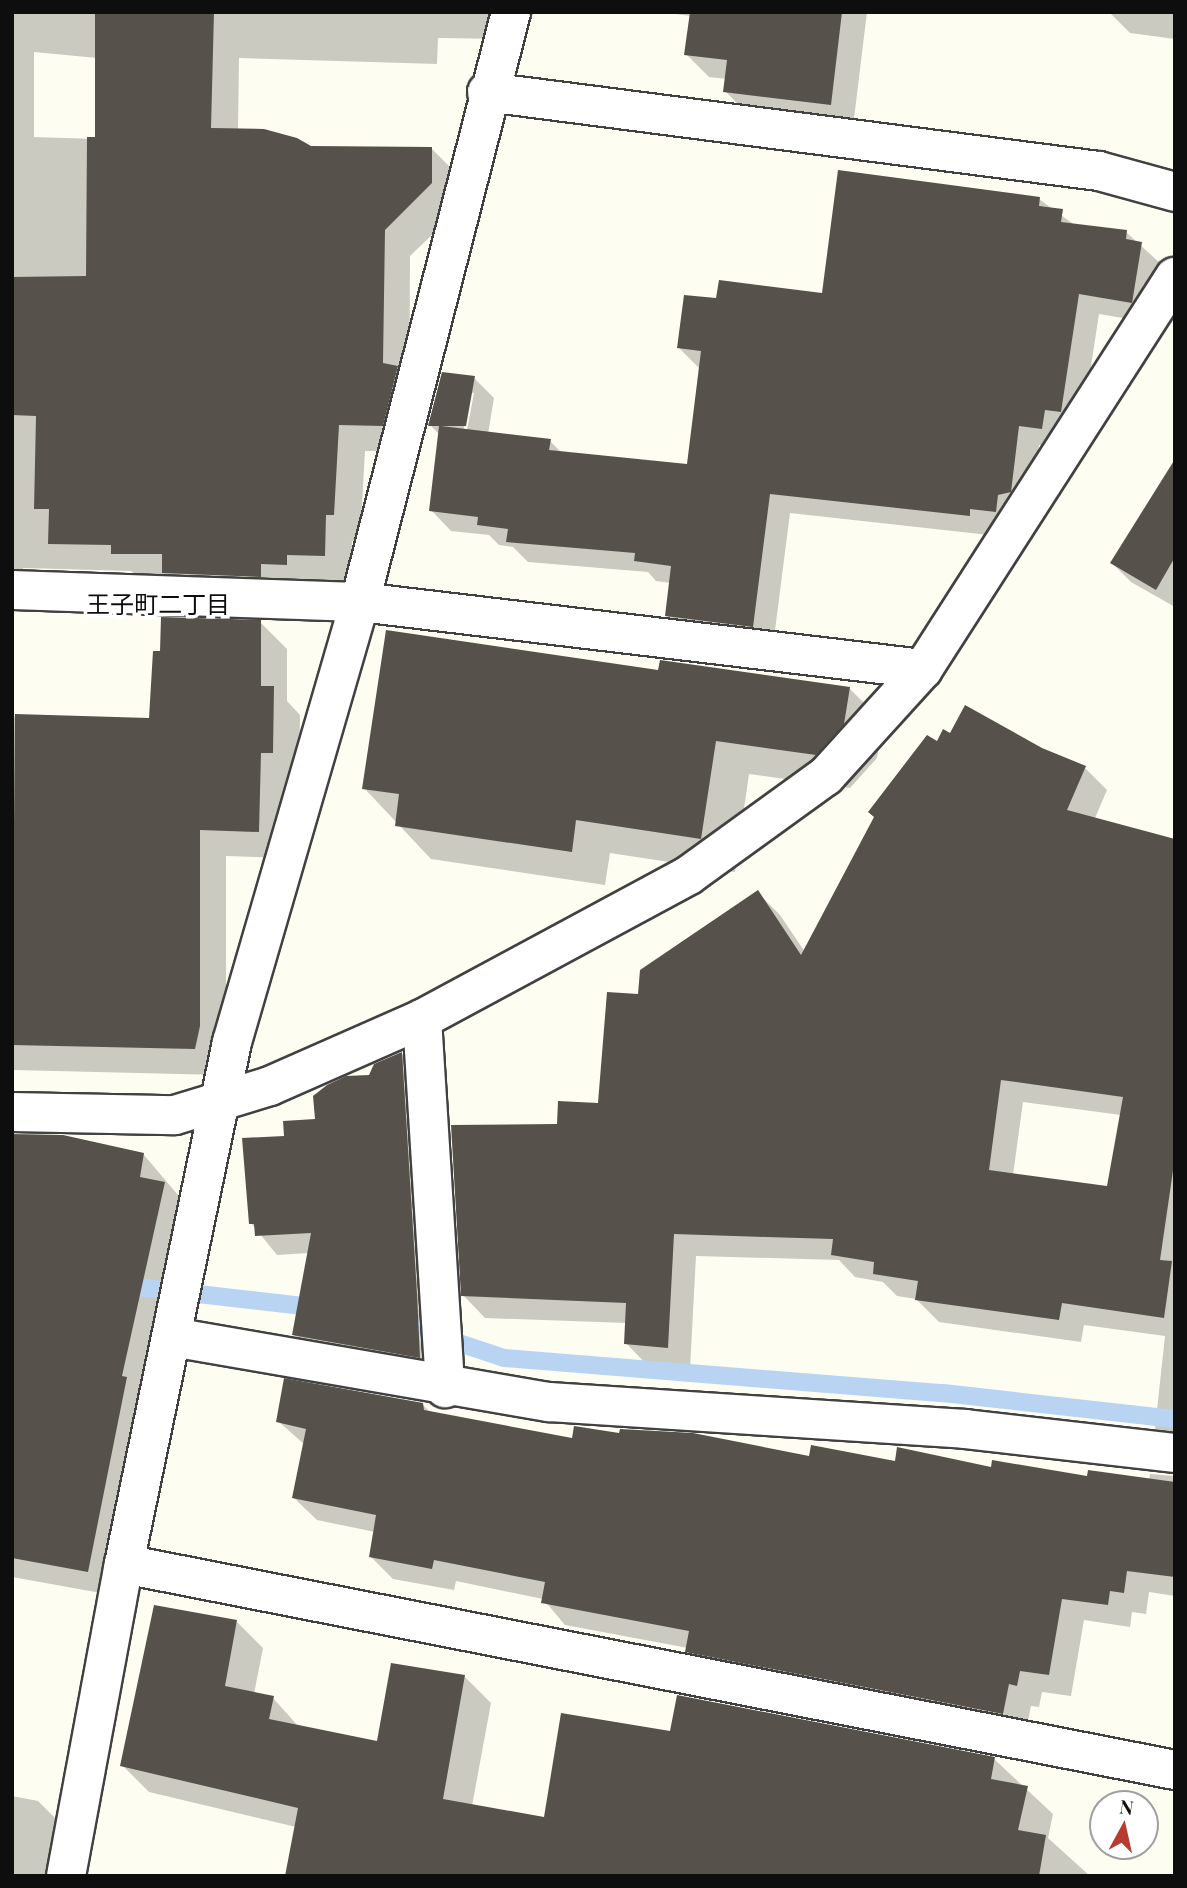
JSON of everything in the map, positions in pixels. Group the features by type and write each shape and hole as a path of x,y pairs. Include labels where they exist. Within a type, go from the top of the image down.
{"street":[{"path":"66,1876 124,1564 232,1042 359,602 488,92 511,12"},
{"path":"488,92 1099,171 1175,192"},
{"path":"12,1112 175,1115 270,1086 422,1019 689,875 826,776 923,669 1175,277"},
{"path":"12,590 359,602 923,669"},
{"path":"422,1019 445,1388"},
{"path":"172,1337 445,1388 549,1402 965,1429 1175,1453"},
{"path":"124,1564 1175,1770"}],"building":[{"path":"95,12 214,12 211,128 264,129 297,138 311,146 432,147 432,183 385,230 383,363 398,366 383,426 339,425 334,515 326,515 325,556 287,555 287,565 261,564 261,577 162,573 162,554 111,554 111,545 48,544 49,509 34,509 36,416 12,415 12,277 86,276 87,137 95,137"},
{"path":"690,12 842,12 831,105 723,92 727,60 684,55"},
{"path":"838,170 1040,197 1039,206 1063,209 1061,222 1127,230 1126,239 1142,242 1132,303 1079,294 1061,412 1045,410 1042,429 1019,426 1011,492 998,495 996,512 970,509 970,516 770,494 753,627 665,616 671,566 634,561 635,553 506,542 508,529 477,525 478,517 429,511 439,426 428,426 442,372 475,376 466,426 441,426 551,439 549,450 687,464 701,351 677,348 684,295 716,298 719,280 822,293"},
{"path":"1175,459 1175,557 1156,590 1110,563"},
{"path":"161,617 261,620 261,686 274,686 273,753 261,753 259,832 200,830 200,1026 195,1049 12,1045 15,714 149,718 153,651 160,651"},
{"path":"386,630 658,670 660,660 850,687 844,724 816,755 716,741 701,839 576,820 572,852 395,826 399,794 362,789"},
{"path":"965,705 1042,748 1086,766 1067,810 1175,839 1175,1157 1160,1260 1172,1261 1164,1318 1062,1303 1059,1320 915,1300 918,1281 873,1274 874,1262 831,1255 833,1239 674,1234 668,1348 624,1344 626,1303 461,1296 451,1125 557,1124 558,1101 598,1103 607,992 638,994 640,970 758,890 801,955 874,817 868,812 927,735 937,741 943,729 950,733","holes":["1001,1080 1123,1097 1107,1186 989,1170"]},
{"path":"402,1052 420,1358 292,1335 311,1233 255,1236 254,1224 249,1224 242,1138 284,1136 283,1121 315,1119 313,1096 327,1085 346,1076 369,1075 374,1064"},
{"path":"12,1134 63,1135 144,1153 140,1177 165,1182 122,1376 127,1377 88,1572 12,1558"},
{"path":"284,1378 423,1403 424,1410 572,1438 574,1426 619,1433 620,1429 693,1433 809,1456 811,1445 895,1461 897,1447 991,1467 992,1460 1087,1476 1088,1470 1175,1482 1175,1577 1127,1571 1124,1593 1110,1591 1108,1605 1062,1599 1049,1675 1020,1671 1017,1686 1009,1684 1003,1714 685,1652 689,1631 541,1603 545,1582 434,1560 432,1569 369,1557 376,1515 292,1498 306,1429 276,1422"},
{"path":"154,1605 237,1620 225,1686 274,1696 269,1719 377,1741 391,1663 465,1675 443,1799 544,1817 561,1713 670,1731 677,1695 995,1757 991,1779 1028,1786 1018,1830 1046,1835 1039,1876 285,1876 298,1808 120,1766"}],"waterway":[{"path":"119,1285 321,1308"},
{"path":"396,1322 504,1358 943,1393 1175,1419"}],"district":[{"name":"王子町二丁目","path":"158,604"}]}
